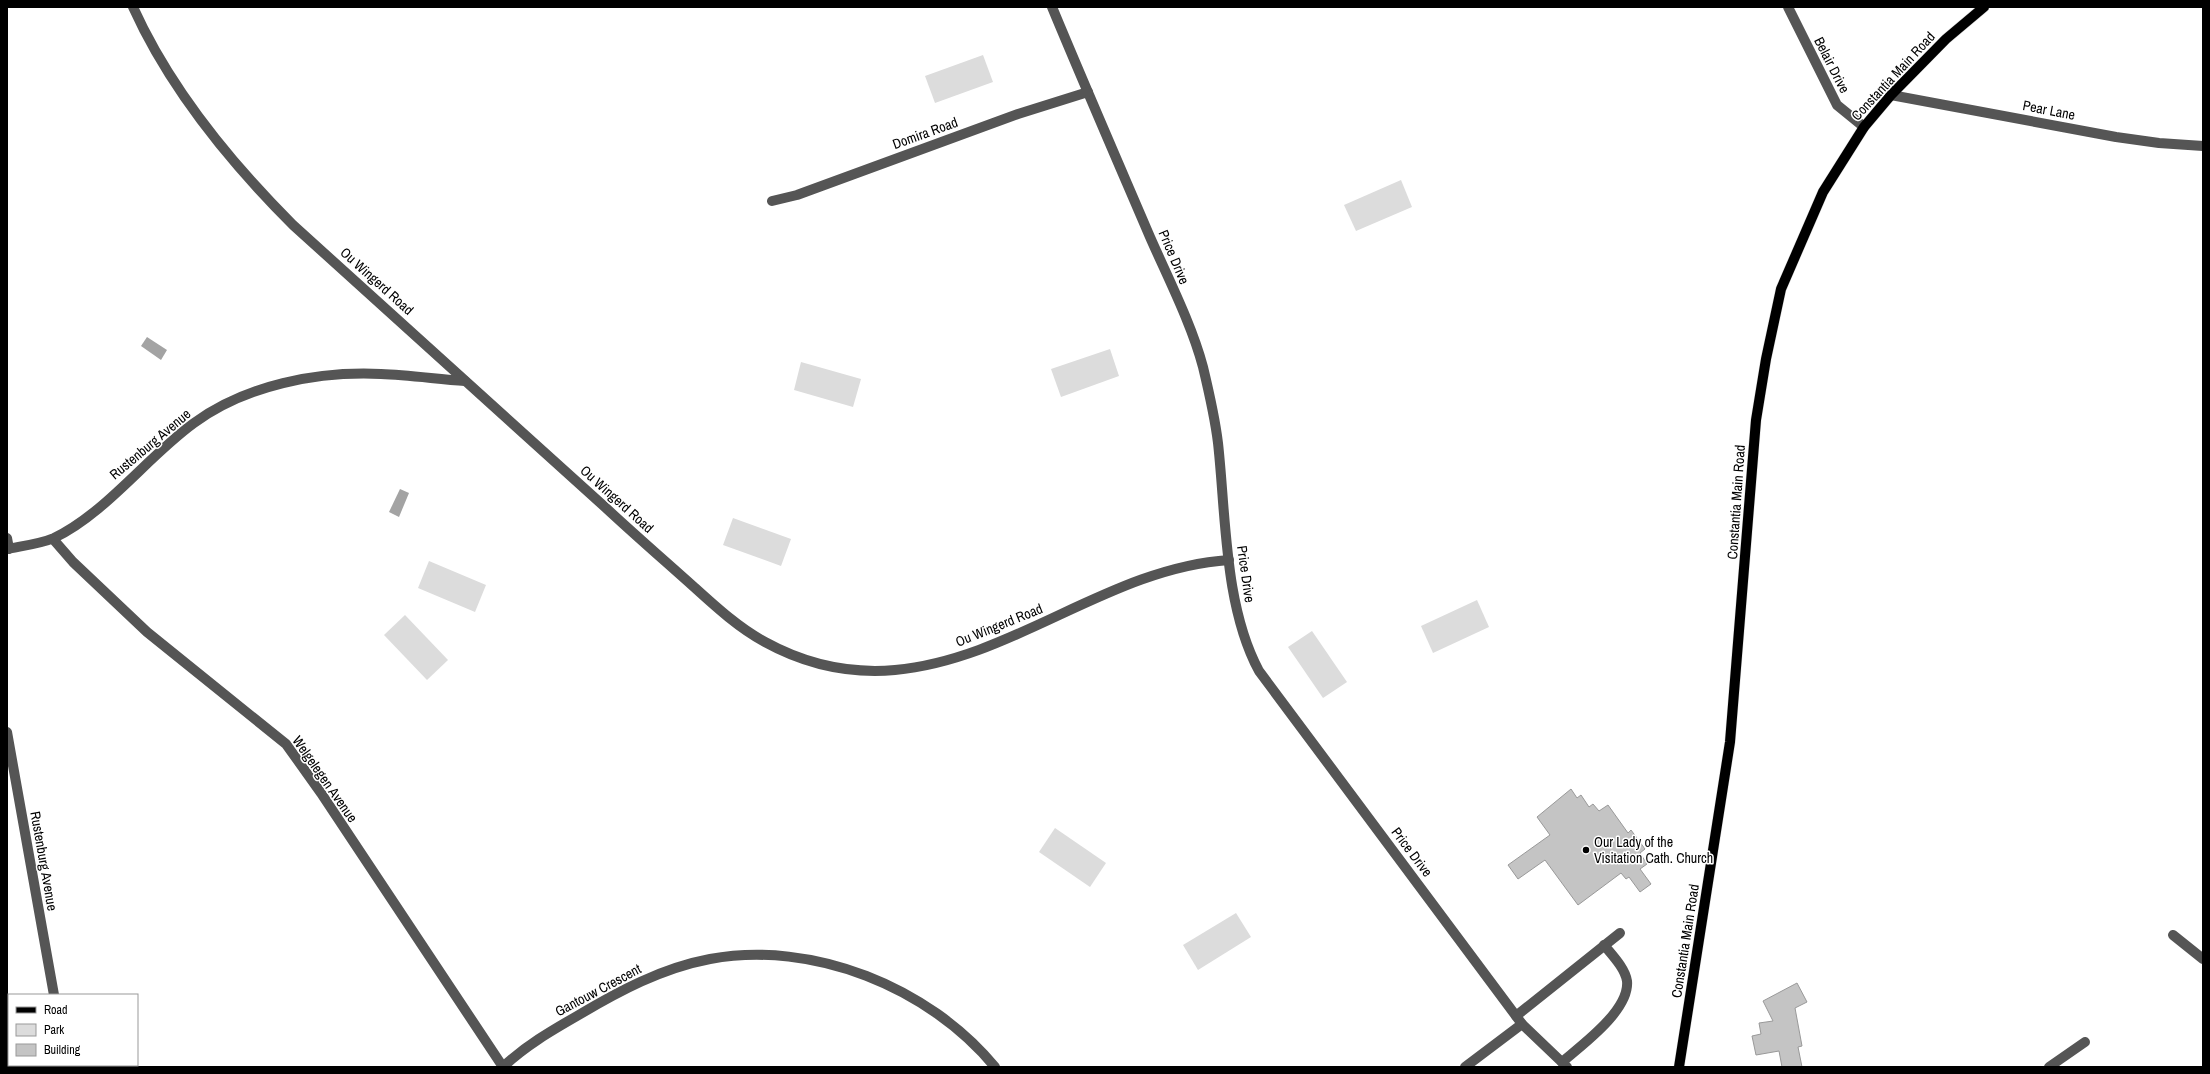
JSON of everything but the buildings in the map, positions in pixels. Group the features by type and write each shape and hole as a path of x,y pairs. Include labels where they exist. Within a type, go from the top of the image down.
{"main road":[{"name":"Constantia Main Road","path":"1679,1067 1730,742 1756,420 1780,289 1823,192 1864,127 1891,95 1946,39 1984,7"}],"street":[{"name":"Ou Wingerd Road","path":"133,7 155,51 203,122 267,199 465,381 719,609 765,642 822,665 866,672 896,670 941,663 992,646 1118,588 1185,566 1229,560"},
{"name":"Price Drive","path":"1052,7 1166,273 1202,365 1218,441 1229,560 1245,642 1259,670 1519,1020 1564,1065"},
{"name":"Belair Drive","path":"1788,7 1837,105 1864,127"},
{"name":"Domira Road","path":"772,201 797,195 1018,114 1088,92"},
{"name":"Pear Lane","path":"1891,95 2116,137 2159,143 2203,146"},
{"name":"Rustenburg Avenue","path":"8,549 52,539 87,517 194,423 232,401 261,389 308,379 357,374 381,374 465,381"},
{"path":"7,538 8,549"},
{"name":"Welgelegen Avenue","path":"52,539 73,562 147,632 286,744 503,1067"},
{"name":"Rustenburg Avenue","path":"7,732 54,994"},
{"path":"1466,1067 1604,945 1620,933"},
{"path":"2174,935 2203,959"},
{"path":"1564,1065 1622,1004 1627,993 1627,980 1620,966 1604,945"},
{"name":"Gantouw Crescent","path":"503,1067 518,1053 537,1040 621,990 651,976 680,966 711,959 740,956 793,958 824,963 884,984 939,1015 960,1031 995,1067"},
{"path":"2049,1067 2085,1042"}],"green space":[{"path":"983,55 993,82 935,103 925,76"},
{"path":"1401,180 1412,207 1356,231 1344,205"},
{"path":"1110,349 1119,376 1061,397 1051,369"},
{"path":"801,362 861,379 853,407 794,390"},
{"path":"733,518 791,539 781,566 723,545"},
{"path":"429,561 486,585 475,612 418,588"},
{"path":"1477,600 1489,627 1433,653 1421,626"},
{"path":"405,615 448,660 427,680 384,635"},
{"path":"1312,631 1347,682 1323,698 1288,647"},
{"path":"1055,828 1106,863 1090,887 1039,852"},
{"path":"1236,913 1251,937 1198,970 1183,945"}],"shaded area":[{"path":"147,337 167,350 161,360 141,346"},
{"path":"400,489 409,493 399,517 389,512"}],"place":[{"name":"Our Lady of the Visitation Cath. Church","path":"1586,850"}]}
